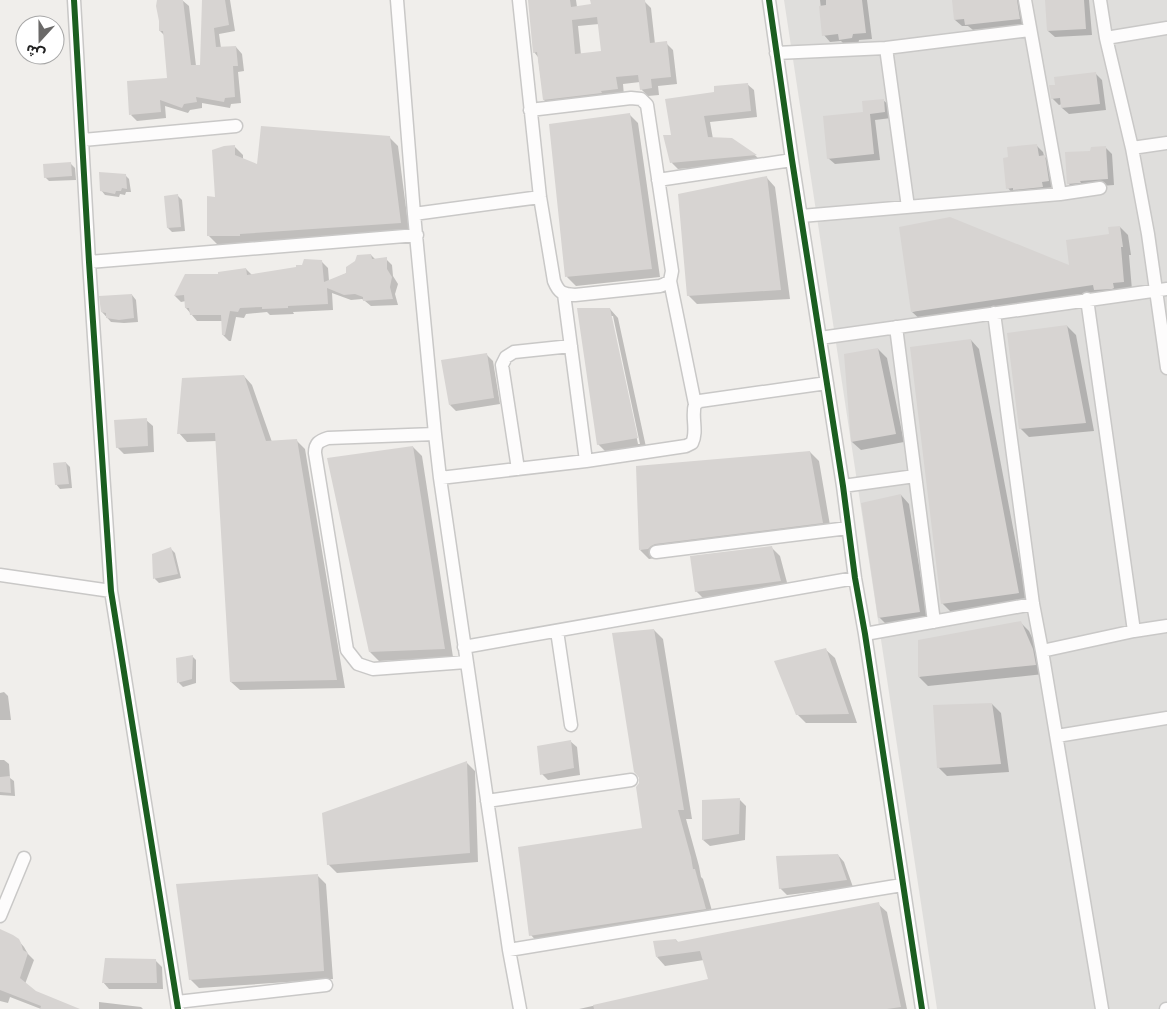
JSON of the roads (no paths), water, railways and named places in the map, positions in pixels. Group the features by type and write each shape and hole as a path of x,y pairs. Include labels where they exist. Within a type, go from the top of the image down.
{"street":[{"path":"74,0 110,592 178,1006 326,985"},
{"path":"397,0 434,434 509,950 520,1009"},
{"path":"520,0 540,197 557,289 564,294 575,295 660,286 670,281"},
{"path":"768,0 922,1009"},
{"path":"1025,0 1060,194"},
{"path":"1100,0 1106,38 1132,148 1148,234 1162,289 1167,368"},
{"path":"1106,38 1167,28"},
{"path":"776,53 886,48 1030,30"},
{"path":"886,48 908,207"},
{"path":"440,478 586,461 686,446 692,444 695,437 693,410 695,404 670,281 672,271 647,105 641,98 631,98 530,110"},
{"path":"83,140 236,126"},
{"path":"1132,148 1167,143"},
{"path":"658,180 792,160"},
{"path":"801,216 1060,194 1100,188"},
{"path":"414,214 540,197"},
{"path":"89,262 417,235"},
{"path":"820,338 1162,289"},
{"path":"564,294 586,461"},
{"path":"1087,299 1134,631"},
{"path":"994,313 1034,604 1102,1009"},
{"path":"896,327 934,622"},
{"path":"518,469 502,365 506,357 514,352 570,346"},
{"path":"695,404 700,400 827,383"},
{"path":"434,434 328,438 320,441 315,446 315,453 347,650 358,664 373,669 466,662"},
{"path":"843,486 915,476"},
{"path":"656,552 848,528"},
{"path":"0,575 110,592"},
{"path":"464,647 855,578"},
{"path":"865,634 1034,604"},
{"path":"1042,651 1134,631 1167,626"},
{"path":"557,631 571,725"},
{"path":"1056,736 1167,718"},
{"path":"488,802 631,780"},
{"path":"0,916 24,858"},
{"path":"509,950 902,885"}]}
